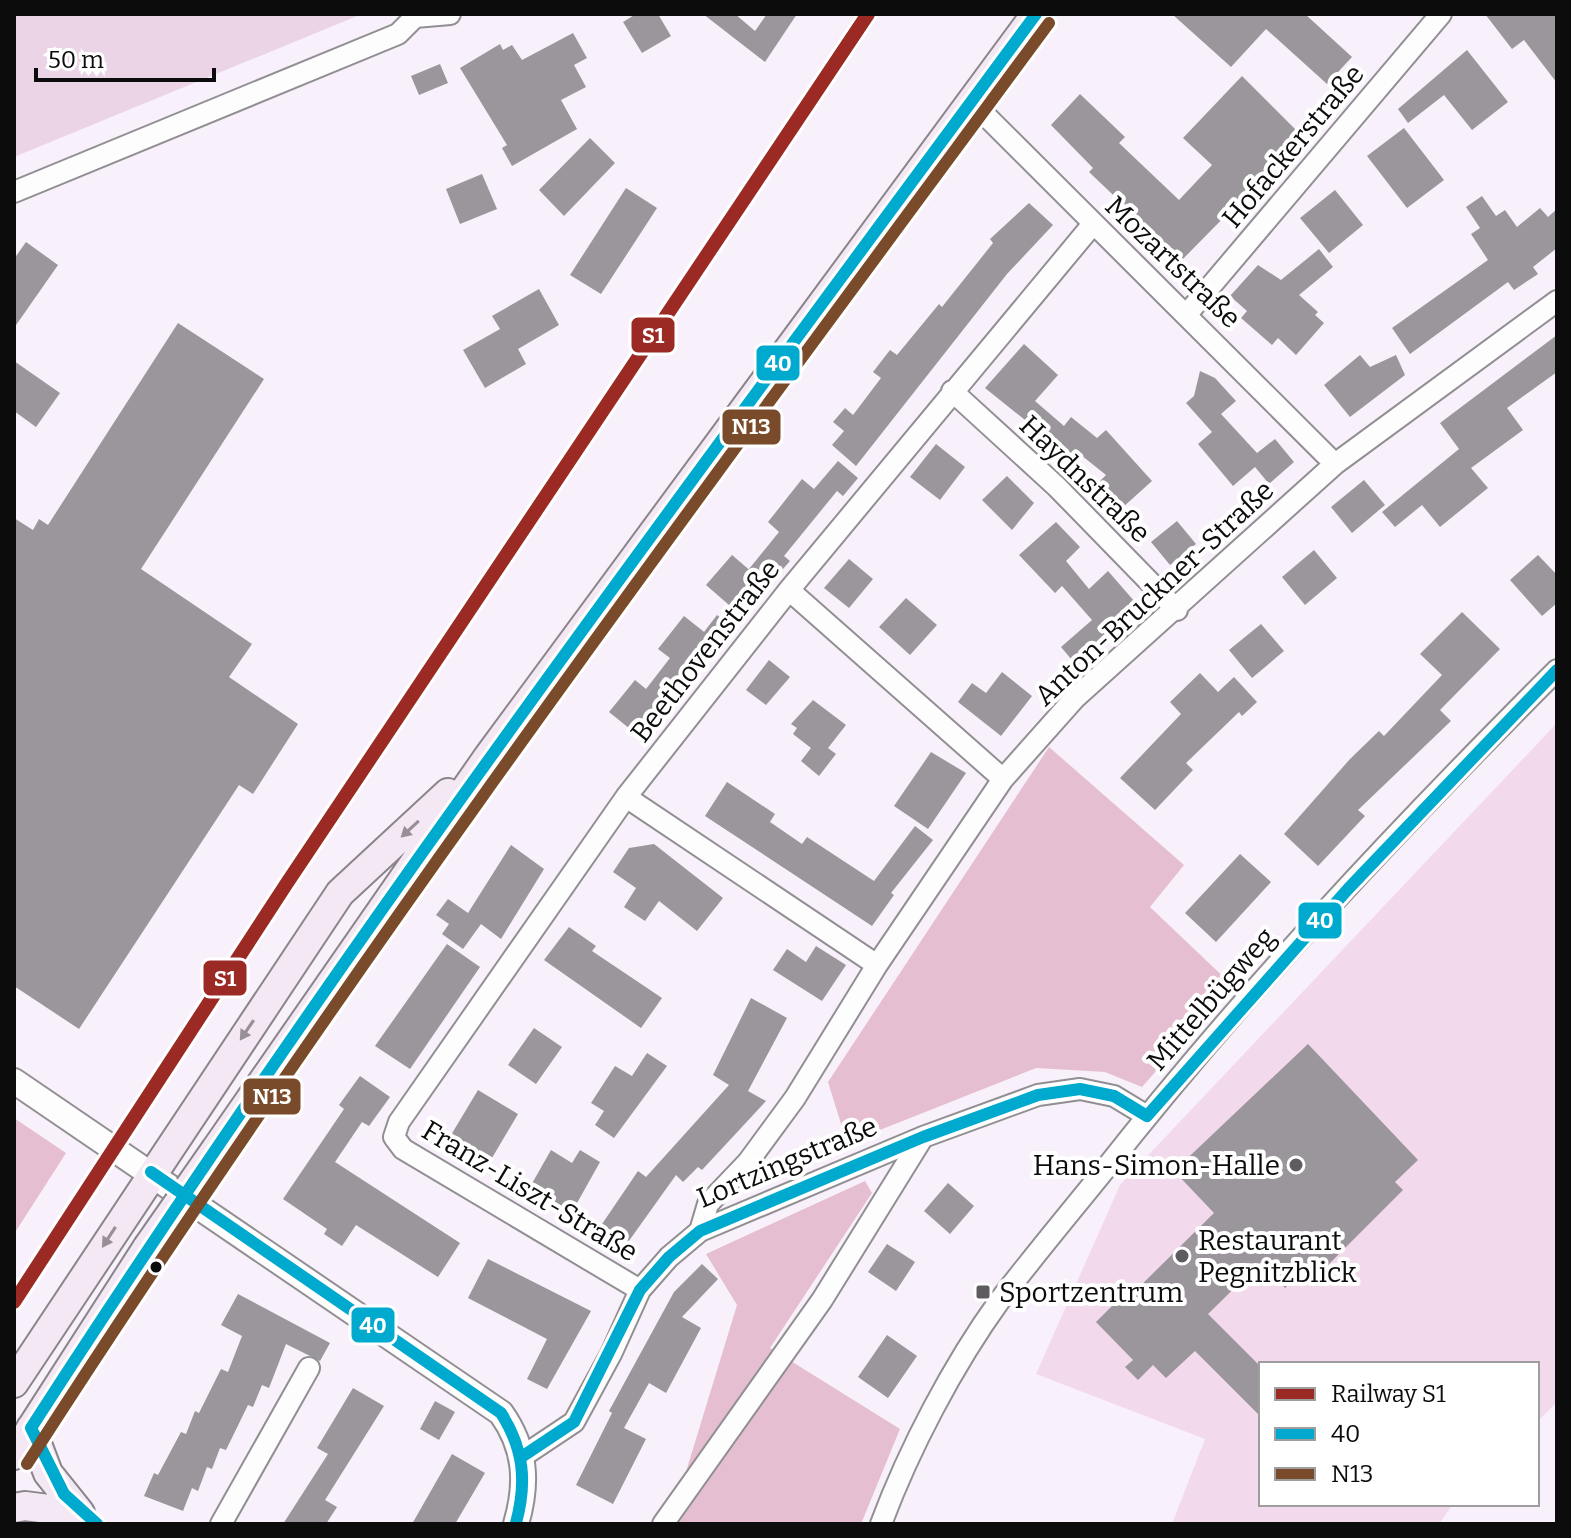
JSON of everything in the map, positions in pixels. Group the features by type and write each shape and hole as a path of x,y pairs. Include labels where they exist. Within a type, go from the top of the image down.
{"main road":[{"path":"14,1455 147,1248 488,757 1036,14"},
{"path":"14,1383 151,1172 340,893 488,757"},
{"path":"31,1428 48,1473 88,1519"},
{"path":"14,1508 25,1506 88,1519"}],"street":[{"path":"14,192 398,34 415,16 450,14"},
{"name":"Hofackerstraße","path":"1187,314 1441,14"},
{"name":"Mozartstraße","path":"971,101 1335,464"},
{"name":"Beethovenstraße","path":"394,1137 399,1122 626,797 789,590 1093,224"},
{"name":"Anton-Bruckner-Straße","path":"700,1231 708,1204 748,1162 795,1098 877,965 1003,779 1075,698 1177,610 1335,464 1557,301"},
{"name":"Haydnstraße","path":"952,391 1057,487 1177,610"},
{"path":"789,590 1003,779"},
{"name":"Mittelbügweg","path":"881,1524 899,1477 999,1302 1147,1116 1297,942 1420,809 1557,670"},
{"path":"626,797 877,965"},
{"path":"14,1081 501,1413 515,1434 523,1456 523,1493 516,1524"},
{"name":"Lortzingstraße","path":"523,1456 574,1422 611,1354 640,1290 669,1257 700,1231 923,1137 1038,1095 1080,1089 1114,1096 1147,1116"},
{"name":"Franz-Liszt-Straße","path":"394,1137 407,1152 640,1290"},
{"path":"663,1524 822,1300 923,1137"},
{"path":"221,1524 309,1368"}],"shaded area":[{"path":"14,14 362,14 14,157"},
{"path":"1557,723 1557,1402 1539,1420 1539,1362 1259,1362 1259,1506 1452,1506 1439,1524 1172,1524 1205,1439 1036,1374 1120,1185"},
{"path":"1049,747 1184,865 1150,907 1232,985 1142,1087 1105,1072 1036,1068 847,1143 828,1082"},
{"path":"14,1118 66,1153 14,1234"},
{"path":"865,1181 872,1193 770,1348 900,1429 861,1524 670,1524 737,1305 706,1254"}],"building":[{"path":"636,14 658,14 671,36 642,53 623,22"},
{"path":"703,14 735,14 755,31 767,14 797,14 765,62"},
{"path":"1172,14 1305,14 1352,57 1327,84 1266,29 1231,67"},
{"path":"1485,14 1557,14 1557,83 1524,40 1512,49"},
{"path":"573,33 587,58 574,65 586,87 561,100 577,129 512,166 502,148 507,145 460,68 500,44 503,50 512,45 522,60"},
{"path":"1467,50 1508,102 1472,130 1444,95 1408,123 1398,109"},
{"path":"440,64 448,83 419,95 411,76"},
{"path":"1242,76 1303,137 1178,264 1155,243 1158,240 1151,231 1089,172 1093,168 1051,125 1080,94 1125,137 1119,143 1179,200 1212,165 1183,138"},
{"path":"1404,128 1444,180 1407,208 1367,156"},
{"path":"590,138 615,163 564,216 539,190"},
{"path":"482,174 497,209 460,224 446,189"},
{"path":"626,188 657,208 601,294 570,275"},
{"path":"1335,190 1363,225 1329,253 1300,218"},
{"path":"1482,196 1496,216 1505,210 1517,227 1540,208 1548,217 1557,209 1557,248 1533,267 1538,274 1514,290 1508,282 1410,354 1392,328 1488,260 1471,234 1480,228 1466,207"},
{"path":"1029,203 1053,225 1007,274 856,466 832,445 844,431 833,422 845,408 853,415 881,378 873,372 890,350 897,355 939,304 942,307 993,243 990,239"},
{"path":"26,242 58,265 14,328 14,259"},
{"path":"1319,249 1333,267 1299,295 1318,312 1315,315 1324,323 1296,355 1278,338 1272,345 1241,318 1247,311 1230,296 1258,265 1281,280"},
{"path":"539,289 559,325 518,349 526,364 485,388 463,350 500,329 492,316"},
{"path":"178,323 264,379 141,569 252,644 229,677 298,724 253,794 239,785 79,1029 14,986 14,518 33,530 39,519 48,525"},
{"path":"1557,335 1557,372 1507,408 1523,430 1471,468 1488,488 1440,527 1422,505 1395,527 1382,512 1459,449 1440,423"},
{"path":"1024,344 1058,375 1035,401 1064,426 1071,417 1097,438 1106,430 1152,481 1122,508 1099,482 1106,475 1076,451 1071,457 985,388"},
{"path":"1360,355 1370,367 1396,355 1405,375 1350,417 1324,385"},
{"path":"14,361 60,393 36,427 14,411"},
{"path":"1200,371 1215,378 1236,401 1221,414 1257,453 1275,439 1294,462 1269,484 1255,467 1233,486 1198,444 1212,432 1186,403 1194,396"},
{"path":"936,444 965,467 940,500 910,477"},
{"path":"838,461 858,478 843,496 837,491 784,556 790,561 768,586 762,580 736,611 706,585 732,555 753,573 749,569 779,532 768,522 802,479 814,489"},
{"path":"1007,476 1034,503 1012,530 982,500"},
{"path":"1364,480 1385,505 1352,533 1331,507"},
{"path":"1177,521 1196,544 1170,565 1151,542"},
{"path":"1056,522 1080,547 1066,561 1089,589 1108,571 1135,602 1102,631 1108,638 1077,666 1061,647 1092,620 1062,586 1055,593 1019,555"},
{"path":"1314,550 1337,578 1305,605 1282,577"},
{"path":"1538,555 1557,575 1557,603 1542,616 1510,580"},
{"path":"849,559 873,579 849,608 824,588"},
{"path":"906,598 937,625 910,655 879,627"},
{"path":"1462,612 1500,649 1440,710 1451,721 1358,810 1365,816 1318,866 1284,834 1350,759 1379,731 1384,736 1442,675 1420,654"},
{"path":"717,615 735,629 722,646 704,632"},
{"path":"684,616 713,639 676,687 685,693 672,709 666,704 640,737 609,712 635,680 646,689 670,658 658,649"},
{"path":"1261,624 1284,651 1252,678 1229,650"},
{"path":"769,660 790,677 766,705 746,690"},
{"path":"1002,672 1032,696 1001,736 958,702 972,683 986,693"},
{"path":"1200,673 1218,692 1234,677 1257,702 1242,716 1239,712 1186,763 1193,770 1155,810 1120,778 1181,714 1170,702"},
{"path":"813,700 846,725 828,748 836,754 819,776 801,761 811,748 793,734 797,728 791,724"},
{"path":"931,752 966,773 928,829 894,806"},
{"path":"727,782 775,814 770,822 802,844 807,837 874,881 915,826 933,840 891,893 894,895 872,926 705,816"},
{"path":"654,844 723,898 697,931 659,901 645,921 624,907 636,888 613,872 629,848"},
{"path":"511,845 544,869 501,939 481,924 463,949 442,934 449,924 436,915 448,899 468,913"},
{"path":"1240,854 1271,882 1216,942 1185,913"},
{"path":"569,927 596,946 592,951 662,998 641,1028 544,960"},
{"path":"447,944 480,967 410,1069 375,1046"},
{"path":"816,946 846,965 822,1001 773,970 787,949 806,962"},
{"path":"751,998 787,1018 748,1091 766,1101 702,1170 698,1167 683,1182 676,1175 626,1245 600,1227 638,1171 646,1177 729,1085 713,1075"},
{"path":"534,1028 562,1047 536,1084 508,1065"},
{"name":"Hans-Simon-Halle","path":"1308,1044 1418,1160 1395,1182 1403,1190 1308,1285 1298,1275 1285,1288 1261,1262 1208,1314 1259,1365 1259,1415 1195,1351 1166,1378 1153,1365 1138,1380 1125,1367 1133,1360 1096,1322 1117,1301 1121,1305 1214,1213 1174,1171"},
{"path":"647,1053 667,1066 614,1138 595,1125 604,1111 591,1103 615,1066 632,1076"},
{"path":"360,1076 390,1097 369,1126 362,1122 335,1162 460,1243 438,1277 356,1225 342,1246 324,1234 327,1229 283,1199 344,1109 339,1105"},
{"path":"478,1090 518,1114 489,1163 448,1140"},
{"path":"551,1150 572,1163 580,1150 600,1162 572,1212 530,1187"},
{"path":"948,1183 974,1206 950,1234 924,1211"},
{"path":"887,1244 915,1262 896,1291 868,1272"},
{"path":"488,1259 591,1311 547,1389 527,1379 547,1339 468,1298"},
{"path":"702,1264 718,1279 682,1317 701,1328 666,1393 649,1383 624,1428 646,1439 613,1504 576,1485 612,1413 609,1411 674,1292"},
{"path":"238,1294 330,1343 320,1361 286,1344 269,1388 262,1385 253,1407 248,1405 226,1450 220,1448 212,1469 207,1467 198,1491 192,1488 183,1511 144,1496 154,1473 158,1475 181,1432 186,1434 195,1411 199,1413 221,1369 228,1372 242,1336 221,1325"},
{"path":"887,1335 917,1356 888,1398 858,1377"},
{"path":"353,1388 384,1406 325,1500 337,1507 326,1524 283,1524 328,1454 317,1448"},
{"path":"435,1401 455,1412 439,1440 420,1429"},
{"path":"452,1454 485,1473 455,1524 412,1524"}],"rail line":[{"name":"S1","path":"14,1302 287,883 868,14"}],"transit line":[{"name":"40","path":"31,1428 272,1067 396,890 522,713 1036,14"},
{"name":"N13","path":"27,1464 148,1279 398,915 656,556 1049,23"},
{"name":"40","path":"523,1456 574,1422 640,1290 669,1257 700,1231 923,1137 1038,1095 1080,1089 1114,1096 1147,1116 1348,889 1557,670"},
{"name":"40","path":"151,1172 501,1413 515,1440 521,1466 522,1494 516,1523"},
{"name":"40","path":"31,1428 64,1494 97,1524"}],"place":[{"name":"Hans-Simon-Halle","path":"1296,1165"},
{"name":"Restaurant Pegnitzblick","path":"1182,1256"},
{"name":"Sportzentrum","path":"983,1292"}]}
